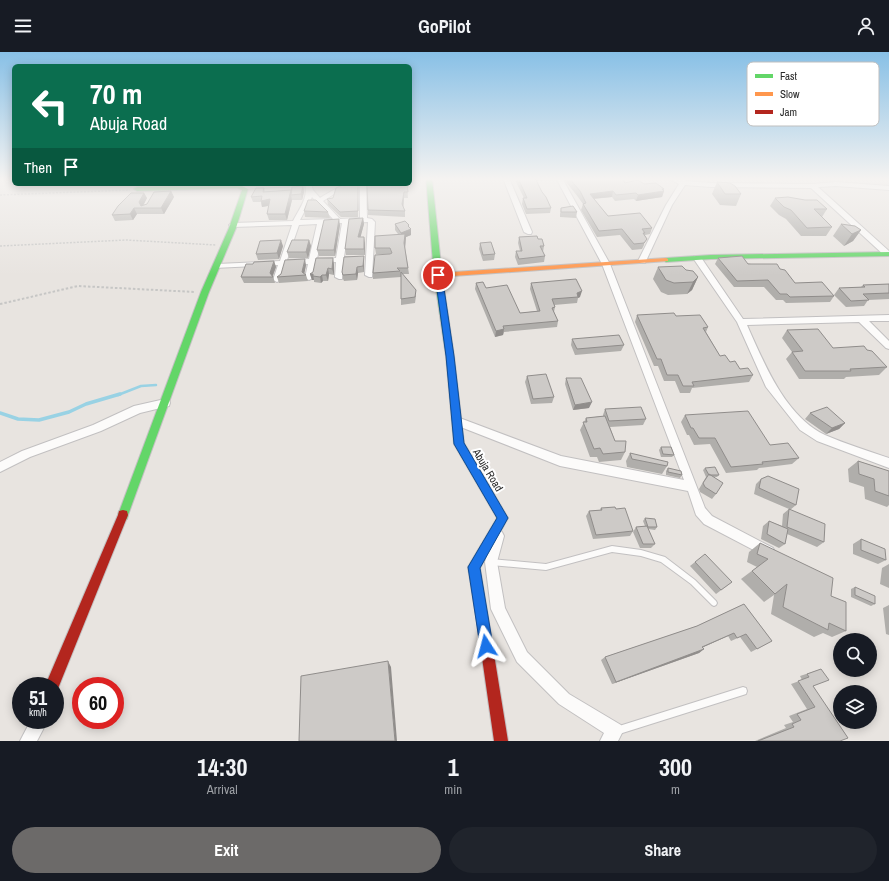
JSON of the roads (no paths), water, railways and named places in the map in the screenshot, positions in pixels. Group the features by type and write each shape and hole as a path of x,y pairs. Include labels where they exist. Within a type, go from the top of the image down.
{"street":[{"path":"55,677 120,524 205,292 217,266 239,210"},
{"path":"277,280 296,222 302,210"},
{"path":"330,210 342,221"},
{"path":"364,210 364,220"},
{"name":"Abuja Road","path":"432,210 438,275 450,356 459,444 503,518"},
{"path":"519,210 528,232"},
{"path":"577,210 606,264 700,511 708,520 776,556"},
{"path":"642,261 667,210"},
{"path":"840,210 888,254"},
{"path":"233,225 364,220 372,222 373,258 369,275"},
{"path":"339,277 342,221"},
{"path":"309,278 321,222"},
{"path":"438,275 697,258 888,254"},
{"path":"217,266 373,258"},
{"path":"697,258 741,322 769,384 804,427 821,438 889,463"},
{"path":"741,322 889,318"},
{"path":"860,319 889,346"},
{"path":"0,467 26,454 96,428 138,409 165,403"},
{"path":"457,421 560,462 692,487"},
{"path":"503,518 491,562 498,609 522,657 564,699 611,736"},
{"path":"501,741 474,567 503,518"},
{"path":"28,741 35,729"}],"lane":[{"path":"491,562 546,567 612,549 641,554 663,559 693,582 714,603"},
{"path":"611,736 743,691"}],"waterway":[{"path":"118,395 141,386 156,385"},
{"path":"0,413 18,419 39,420 69,412 86,404 120,394"}]}
